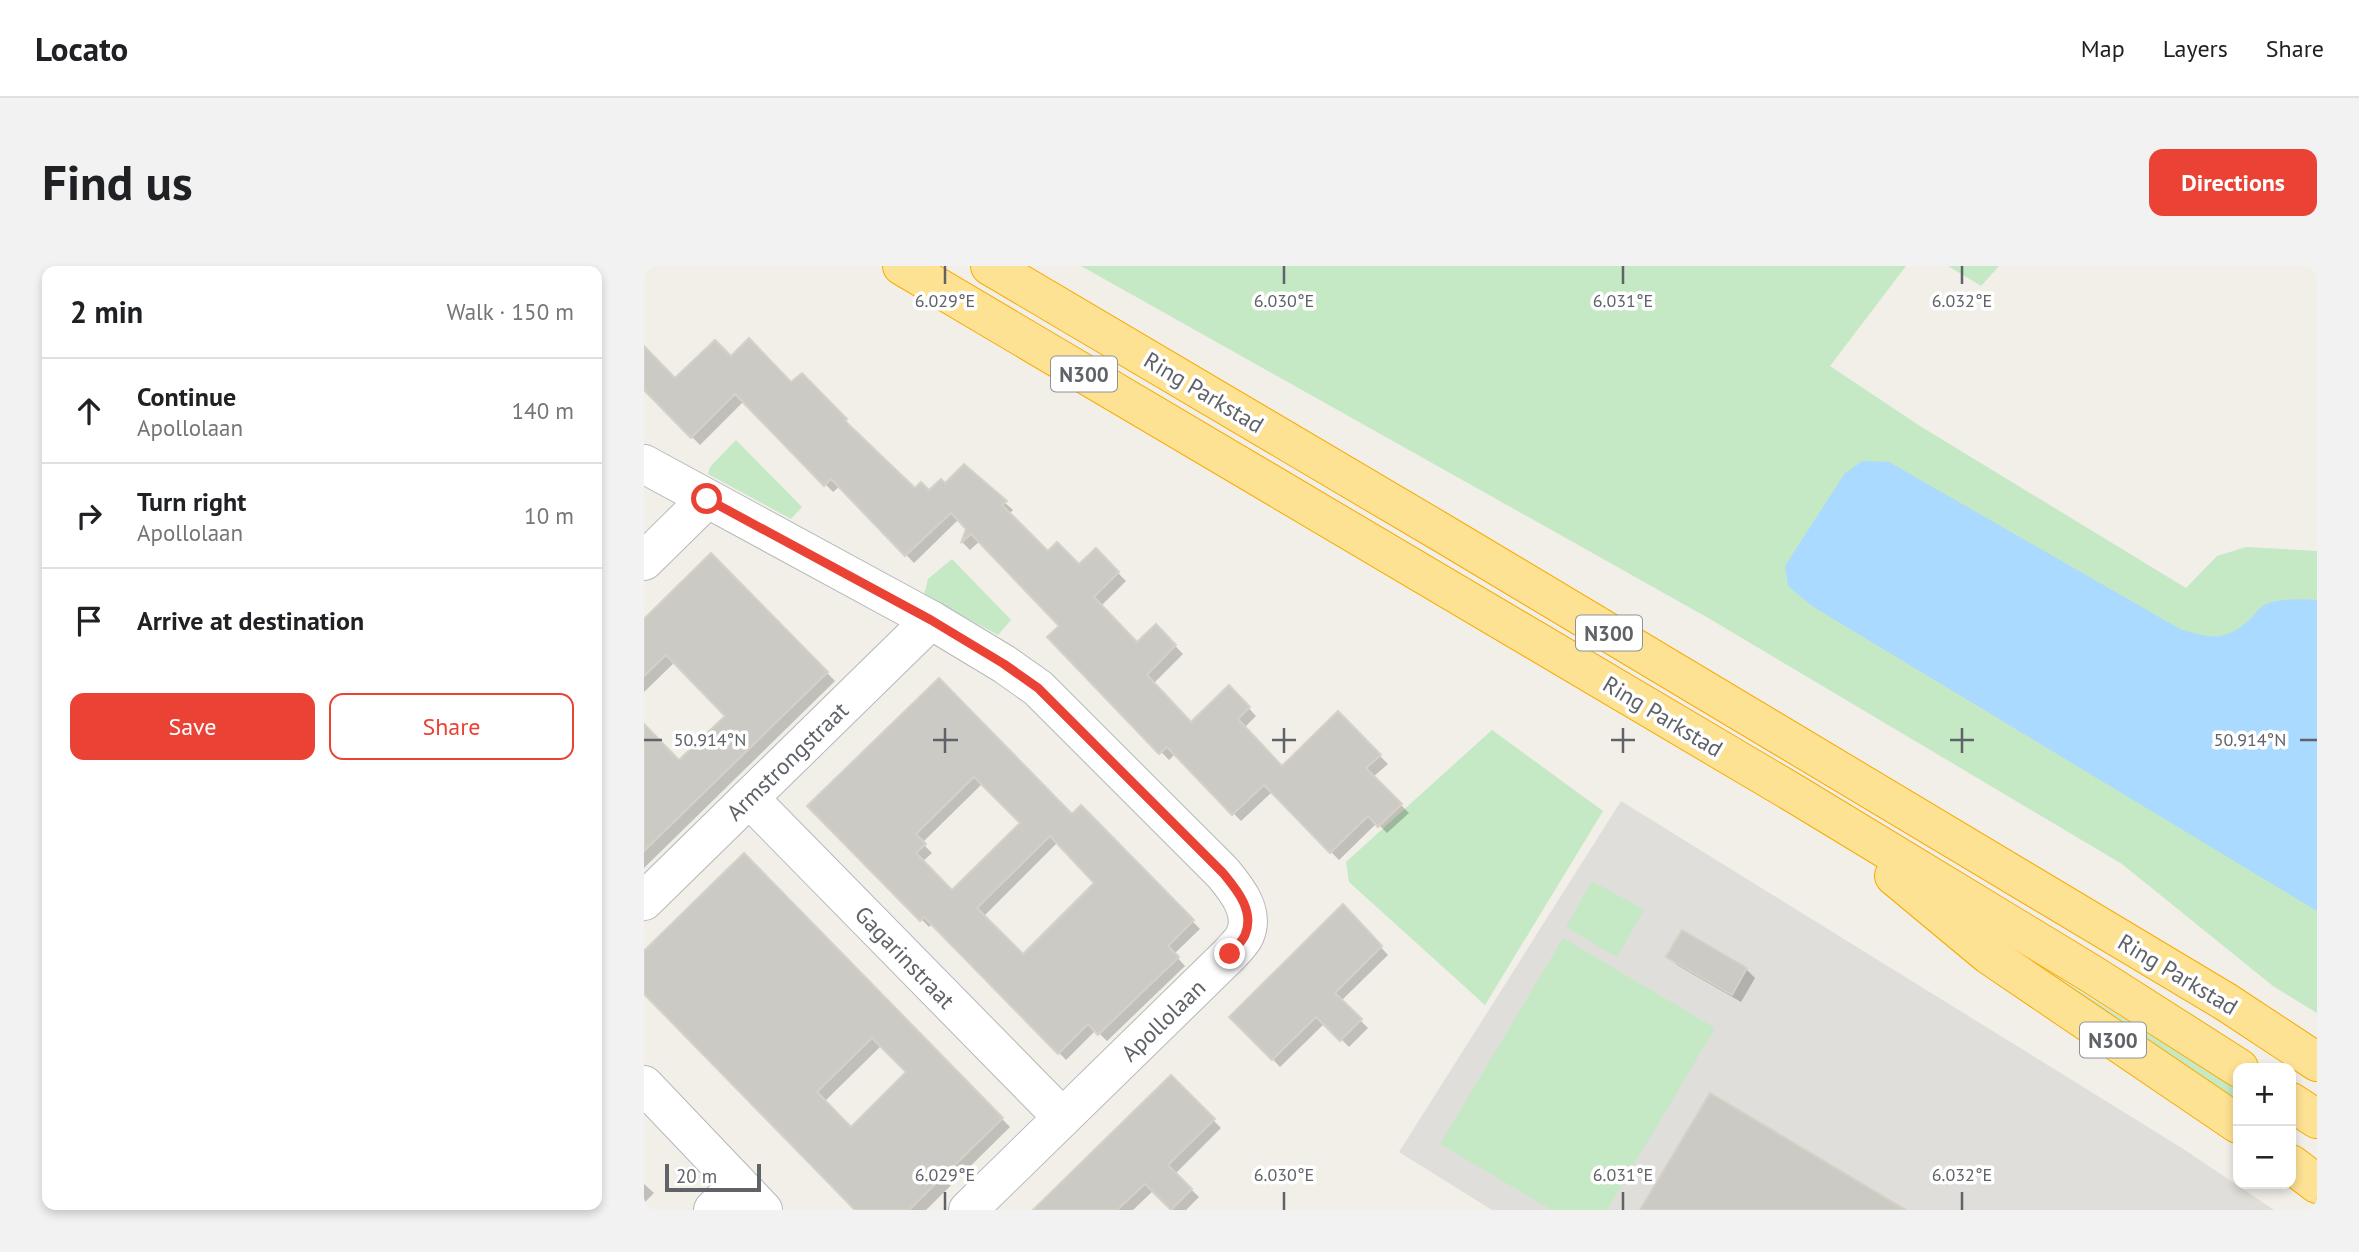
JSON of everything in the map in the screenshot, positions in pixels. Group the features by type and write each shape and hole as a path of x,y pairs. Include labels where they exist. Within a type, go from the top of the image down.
{"highway":[{"name":"Ring Parkstad","path":"902,266 1795,794 2090,973 2233,1064"},
{"name":"Ring Parkstad","path":"990,266 2226,1002 2317,1062"},
{"name":"N300","path":"1795,794 1989,955 2233,1121"},
{"name":"N300","path":"2226,1002 2317,1046"},
{"path":"2296,1105 2317,1119"},
{"path":"2296,1168 2317,1184"}],"street":[{"name":"Apollolaan","path":"644,464 931,620 1038,688 1238,891 1248,915 1245,935 1230,954 968,1210"},
{"path":"644,561 707,499"},
{"name":"Armstrongstraat","path":"644,901 931,620"},
{"name":"Gagarinstraat","path":"749,798 1062,1116"},
{"path":"644,1086 738,1202"}],"shaded area":[{"path":"1621,801 2185,1150 2233,1182 2233,1189 2243,1189 2274,1210 1492,1210 1399,1152"}],"green space":[{"path":"1081,266 1906,266 1830,366 1920,426 2186,588 2217,556 2246,547 2317,551 2317,1013 2273,986 2122,864 1710,619"},
{"path":"1948,266 1999,266 1981,286"},
{"path":"736,440 802,507 791,519 708,474 710,467"},
{"path":"952,559 1011,620 998,635 924,595 928,579"},
{"path":"1492,730 1603,811 1485,1005 1349,882 1346,862"},
{"path":"1592,881 1644,910 1617,957 1566,927"},
{"path":"1563,938 1715,1028 1607,1210 1552,1210 1440,1144"},
{"path":"1999,941 2233,1087 2233,1106"}],"water":[{"path":"1863,461 1889,462 2180,629 2199,635 2230,633 2268,603 2317,600 2317,911 1812,606 1788,586 1785,566 1845,473"}],"building":[{"path":"749,338 791,382 802,373 847,419 845,421 915,488 921,482 929,490 941,479 945,483 964,464 1007,501 1002,505 1048,551 1057,542 1079,564 1096,548 1119,572 1094,597 1137,642 1156,624 1176,645 1147,675 1191,722 1229,685 1250,707 1238,719 1282,766 1338,711 1381,755 1366,768 1402,804 1378,827 1368,816 1330,853 1264,785 1232,815 1167,747 1159,754 1047,637 1059,626 971,534 961,543 966,529 951,513 905,556 831,479 824,486 735,394 691,438 644,390 644,346 675,378 715,340 731,356"},
{"path":"711,553 828,672 644,851 644,724 679,760 725,716 666,655 644,676 644,619"},
{"path":"939,678 1072,814 1081,805 1194,920 1168,946 1179,957 1098,1035 1088,1024 1058,1054 924,917 920,921 807,806","holes":["974,777 1020,823 952,890 916,853 926,844 916,834","1050,836 1094,883 1023,954 977,908"]},
{"path":"744,853 1003,1118 909,1210 855,1210 644,994 644,951","holes":["872,1038 906,1072 851,1127 817,1092"]},
{"path":"1343,904 1382,946 1335,993 1362,1019 1340,1041 1316,1017 1272,1060 1229,1017"},
{"path":"1682,930 1747,968 1732,995 1666,957"},
{"path":"1171,1075 1215,1119 1168,1165 1192,1189 1171,1210 1145,1184 1117,1210 1033,1210"},
{"path":"1710,1093 1906,1210 1640,1210"}],"route":[{"path":"707,499 931,620 1038,688 1238,891 1248,915 1245,935 1230,954"}]}
